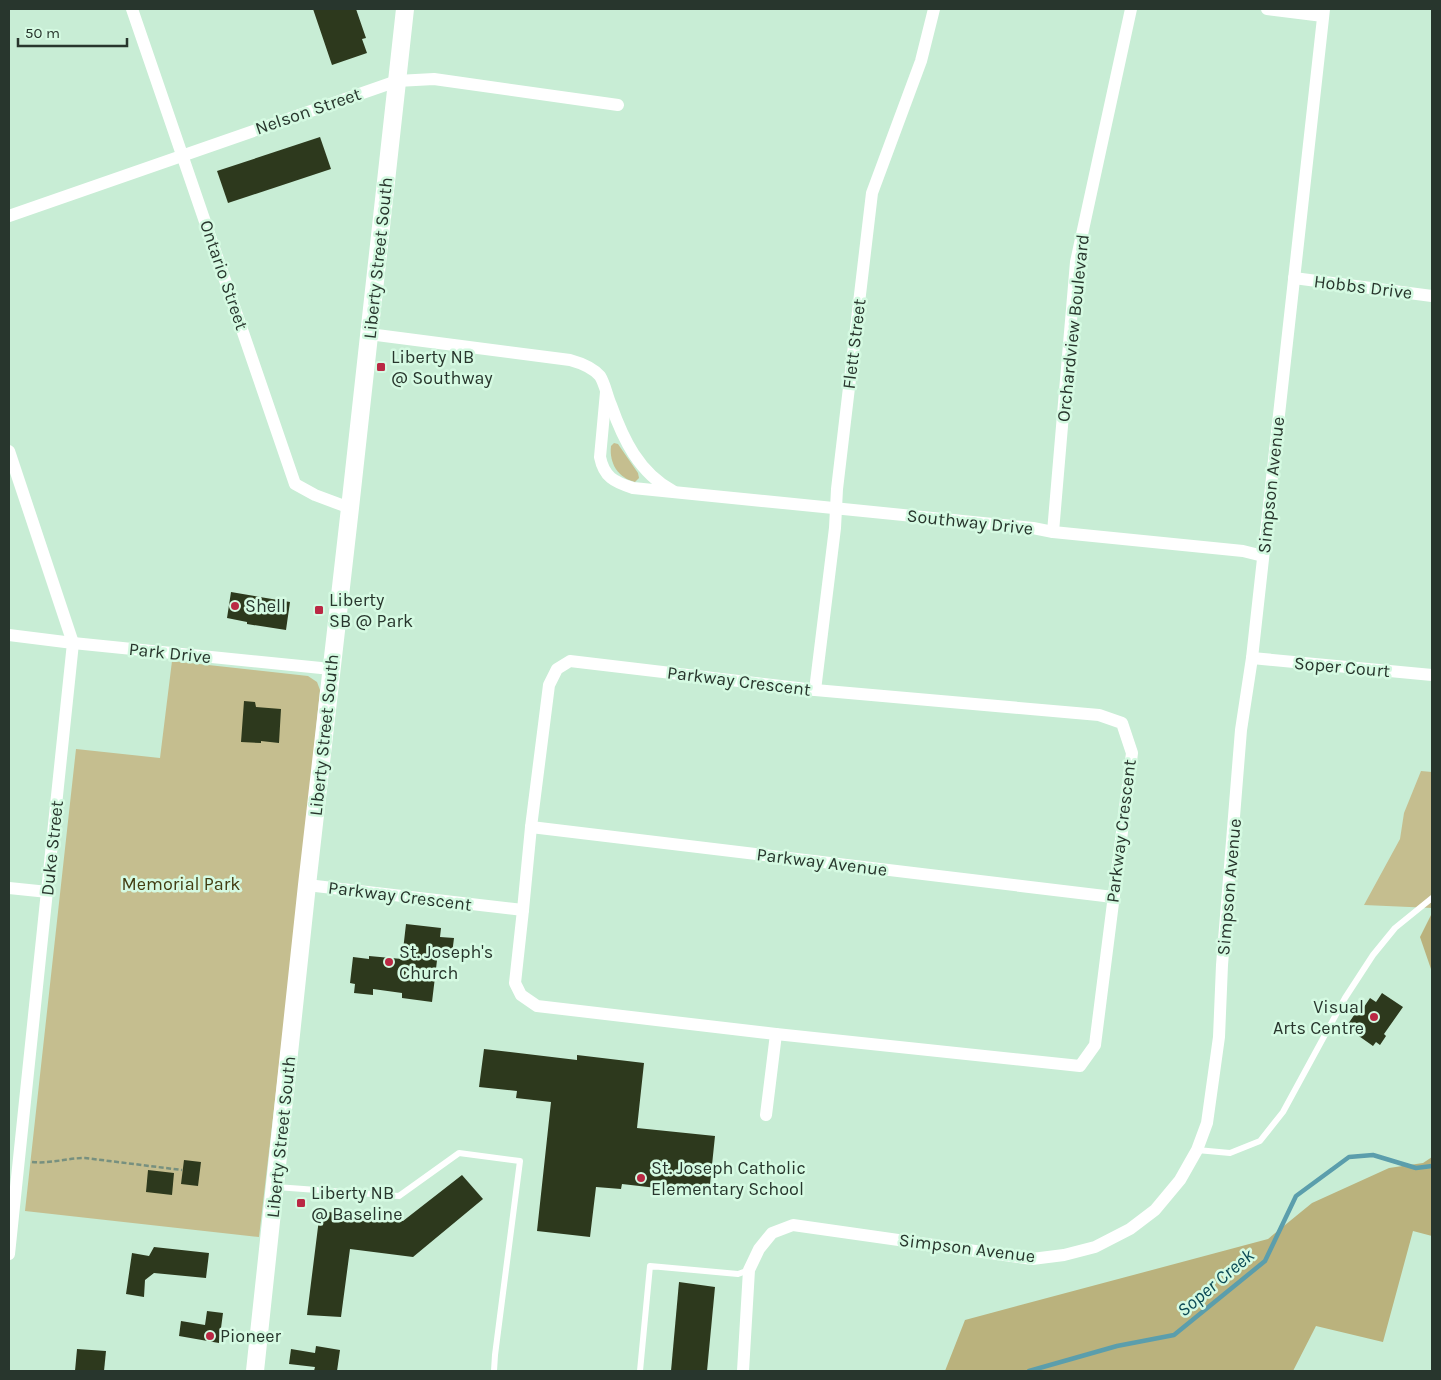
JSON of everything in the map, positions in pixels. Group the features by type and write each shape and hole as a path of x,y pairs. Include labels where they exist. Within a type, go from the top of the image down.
{"main road":[{"name":"Liberty Street South","path":"256,1371 307,885 405,9"}],"street":[{"name":"Ontario Street","path":"132,9 295,484 315,495 350,508"},
{"name":"Flett Street","path":"815,690 872,193 921,61 934,9"},
{"name":"Orchardview Boulevard","path":"1053,532 1076,262 1131,9"},
{"path":"1267,9 1324,12"},
{"name":"Simpson Avenue","path":"743,1371 749,1270 759,1249 772,1233 793,1225 1032,1259 1064,1255 1095,1247 1130,1229 1155,1210 1180,1180 1197,1150 1207,1123 1219,1037 1222,965 1241,740 1252,658 1324,12"},
{"name":"Nelson Street","path":"9,216 397,81 434,79 618,105"},
{"name":"Hobbs Drive","path":"1294,278 1432,296"},
{"name":"Southway Drive","path":"369,334 582,363 600,377 620,431 630,449 644,468 665,487 677,493"},
{"name":"Southway Drive","path":"606,392 600,456 605,472 612,479 622,485 633,488 1033,528 1053,532 1243,551 1263,556"},
{"name":"Duke Street","path":"9,451 73,643 48,892 14,1148 9,1254"},
{"name":"Park Drive","path":"9,635 331,669"},
{"name":"Soper Court","path":"1252,658 1432,675"},
{"name":"Parkway Crescent","path":"570,661 815,690 1099,715 1122,724 1132,752 1095,1045 1080,1066 776,1034 537,1006 521,995 514,983 524,910 531,827 549,685 557,669 570,661"},
{"name":"Parkway Avenue","path":"531,827 1113,897"},
{"name":"Parkway Crescent","path":"307,885 524,910"},
{"path":"9,888 48,892"},
{"path":"766,1115 776,1034"}],"lane":[{"path":"1197,1150 1230,1153 1260,1141 1283,1112 1345,998 1372,954 1395,928 1432,898"},
{"path":"276,1187 399,1196 459,1153 520,1161 494,1371"},
{"path":"640,1371 650,1266 738,1274 749,1270"}],"path":[{"path":"30,1162 42,1164 85,1158 182,1170"}],"green space":[{"path":"614,443 618,444 638,473 639,478 635,482 619,473 613,464 611,446"},
{"name":"Memorial Park","path":"172,661 308,676 317,682 320,690 301,878 259,1237 25,1211 76,749 160,758"},
{"path":"1421,771 1432,772 1432,908 1364,905 1400,839 1404,813"}],"shaded area":[{"path":"1432,913 1432,972 1420,937"},
{"path":"1432,1157 1432,1236 1413,1231 1383,1342 1316,1326 1293,1371 945,1371 965,1320 1268,1239 1312,1203 1389,1168 1423,1163"}],"building":[{"path":"313,9 356,9 366,38 362,39 367,53 332,65"},
{"path":"320,137 331,169 228,203 217,171"},
{"path":"231,592 290,602 286,630 247,624 247,622 227,618"},
{"path":"244,701 255,702 256,707 281,709 279,743 261,741 261,743 241,742"},
{"name":"St. Joseph's Church","path":"406,924 441,928 440,937 454,938 452,954 438,952 432,1002 402,998 402,993 373,989 373,995 354,993 355,984 350,983 353,957 369,959 369,956 402,959"},
{"name":"Visual Arts Centre","path":"1382,993 1403,1007 1384,1034 1386,1036 1380,1045 1376,1042 1373,1046 1346,1027 1361,1005 1364,1007 1370,998 1376,1002"},
{"path":"484,1049 577,1060 577,1055 644,1063 637,1128 715,1136 709,1194 622,1184 621,1189 596,1187 590,1237 537,1231 551,1102 516,1098 517,1091 479,1087"},
{"path":"184,1160 201,1162 198,1186 181,1184"},
{"path":"148,1170 174,1173 172,1195 146,1192"},
{"path":"462,1175 483,1199 413,1257 350,1249 341,1317 307,1315 320,1211 403,1221"},
{"path":"154,1247 209,1253 206,1278 154,1273 145,1280 144,1297 126,1294 132,1253 149,1256"},
{"path":"679,1282 715,1287 707,1371 671,1371"},
{"path":"207,1311 223,1313 219,1343 179,1336 181,1321 205,1325"},
{"path":"316,1346 340,1350 337,1371 314,1371 315,1367 289,1364 291,1349 315,1353"},
{"path":"77,1349 106,1351 104,1371 75,1371"}],"waterway":[{"name":"Soper Creek","path":"1029,1371 1117,1346 1174,1335 1265,1261 1296,1196 1349,1157 1373,1155 1416,1168 1432,1166"}],"place":[{"name":"Liberty NB @ Southway","path":"381,367"},
{"name":"Shell","path":"235,606"},
{"name":"Liberty SB @ Park","path":"319,610"},
{"name":"St. Joseph's Church","path":"389,962"},
{"name":"Visual Arts Centre","path":"1374,1017"},
{"name":"St. Joseph Catholic Elementary School","path":"641,1178"},
{"name":"Liberty NB @ Baseline","path":"301,1203"},
{"name":"Pioneer","path":"210,1336"}]}
